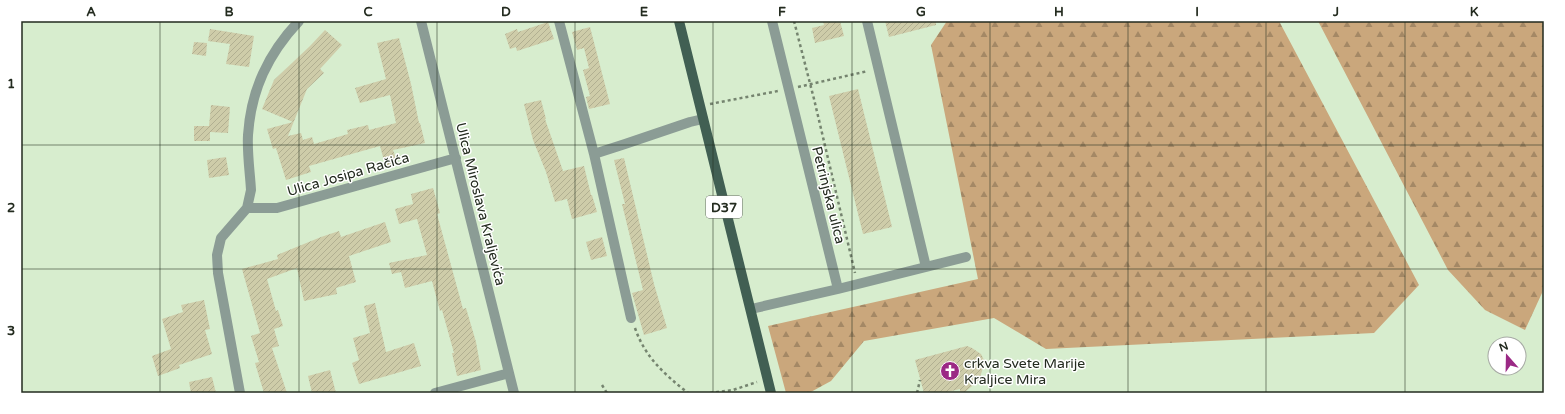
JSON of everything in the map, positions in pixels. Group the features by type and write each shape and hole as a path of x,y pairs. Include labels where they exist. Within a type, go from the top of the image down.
{"main road":[{"name":"D37","path":"679,21 771,393"}],"street":[{"path":"240,393 218,273 217,255 221,238 247,208 251,190 248,137 250,120 262,74 276,48 299,21"},
{"name":"Ulica Miroslava Kraljevića","path":"421,21 514,393"},
{"path":"559,21 594,154 631,318"},
{"name":"Petrinjska ulica","path":"772,21 838,289"},
{"path":"867,21 926,267"},
{"path":"594,154 703,119"},
{"name":"Ulica Josipa Račića","path":"247,208 277,208 456,158"},
{"path":"751,309 966,257"},
{"path":"435,393 509,373"}],"path":[{"path":"794,21 814,99 854,273"},
{"path":"631,318 640,343 652,360 672,380 688,393"},
{"path":"710,393 733,391 767,379"},
{"path":"918,393 920,380"},
{"path":"602,385 607,393"}],"green space":[{"path":"947,21 1279,21 1419,285 1374,333 1046,349 994,318 864,341 831,381 809,393 786,393 768,326 978,279 931,45"},
{"path":"1318,21 1544,21 1544,281 1542,293 1525,330 1485,310 1448,270"}],"building":[{"path":"823,21 840,21 844,36 815,43 812,28 824,25"},
{"path":"885,21 936,21 936,25 889,37"},
{"path":"548,22 554,39 517,51 516,47 510,49 505,34 517,29 518,32"},
{"path":"590,27 610,104 589,109 586,97 590,96 583,70 589,68 584,48 577,50 572,32"},
{"path":"210,29 254,36 249,67 226,64 230,44 208,41"},
{"path":"325,30 342,45 320,69 324,73 307,89 288,136 301,133 303,140 312,137 314,144 348,134 347,130 368,125 369,130 396,123 390,95 360,103 355,88 386,79 377,43 399,38 425,143 393,150 398,164 386,168 380,146 309,166 311,172 286,180 276,148 273,149 267,129 293,122 262,109 274,80"},
{"path":"194,42 207,43 206,56 192,54"},
{"path":"858,89 892,227 863,234 829,96"},
{"path":"541,100 545,119 563,171 584,166 597,212 572,219 567,199 555,202 546,172 533,140 524,104"},
{"path":"211,105 230,107 228,133 210,132 210,141 194,141 194,126 209,126"},
{"path":"226,157 229,175 209,178 207,160"},
{"path":"624,158 654,284 667,328 644,335 632,293 643,290 622,204 625,204 614,160"},
{"path":"433,188 440,213 437,214 463,309 466,308 476,342 481,370 457,376 452,353 454,353 432,281 405,288 401,272 392,274 389,263 427,255 417,219 399,224 395,209 413,204 411,194"},
{"path":"385,222 391,242 349,256 356,282 336,288 337,294 304,301 297,268 267,279 276,311 278,310 283,326 274,329 279,346 272,348 287,393 264,393 255,363 259,362 251,336 260,333 242,269 278,259 277,255 339,231 341,237"},
{"path":"602,237 607,256 591,260 586,242"},
{"path":"204,300 210,329 205,330 212,354 179,365 180,368 158,376 152,356 171,349 162,319 183,312 181,305"},
{"path":"375,303 386,352 414,343 421,366 359,384 352,363 359,360 353,338 370,333 364,306"},
{"name":"crkva Svete Marije Kraljice Mira","path":"967,346 981,354 985,362 979,380 964,393 960,393 960,389 943,393 924,393 915,360"},
{"path":"330,370 336,393 312,393 308,376"},
{"path":"212,377 216,393 191,393 189,382"}],"place":[{"name":"crkva Svete Marije Kraljice Mira","path":"950,371"}]}
